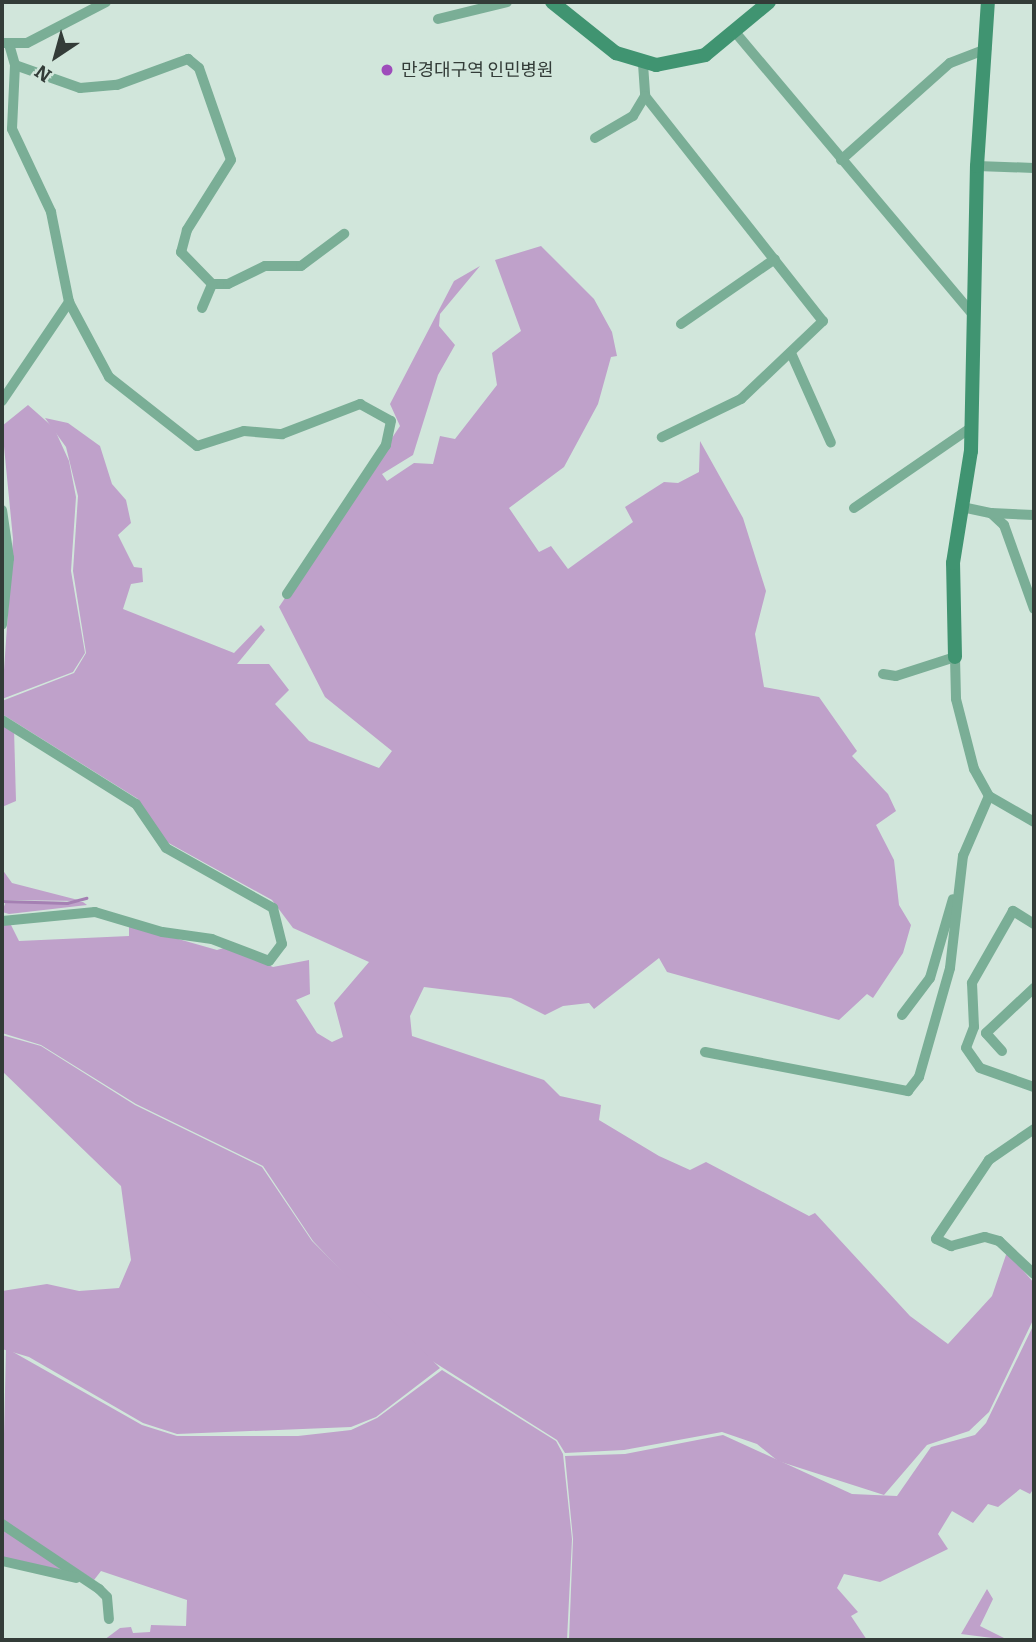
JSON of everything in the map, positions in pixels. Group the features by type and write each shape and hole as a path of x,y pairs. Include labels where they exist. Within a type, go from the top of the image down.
{"street":[{"path":"106,2 27,43 5,43 15,65 12,129 51,212 69,302 109,377 188,444 206,446 244,430 282,434 360,404 391,421 386,445 287,594"},
{"path":"438,19 508,2"},
{"path":"552,2 596,40 643,64 694,60 735,32 769,2"},
{"path":"902,1015 930,978 956,889 989,796 959,715 953,563 972,426 972,313 977,166 988,2"},
{"path":"735,32 972,313"},
{"path":"841,160 950,63 986,49"},
{"path":"15,65 94,89 162,64 188,59 199,68 231,160 187,230 181,252 212,284 228,284 265,266 301,266 344,234"},
{"path":"595,138 633,116 645,96 643,64"},
{"path":"645,96 823,321 741,400 662,437"},
{"path":"977,166 1034,168"},
{"path":"681,324 775,259"},
{"path":"202,308 212,284"},
{"path":"2,401 69,302"},
{"path":"791,353 831,443"},
{"path":"854,508 972,426"},
{"path":"962,507 991,513 1034,515"},
{"path":"2,510 9,558 2,625"},
{"path":"991,513 1013,544 1023,590 1034,609"},
{"path":"883,674 896,676 955,657"},
{"path":"2,720 136,804 166,848 273,908 282,944 269,961 212,939 95,912 2,921"},
{"path":"989,796 1033,819"},
{"path":"705,1052 908,1091 919,1077 946,982 956,889"},
{"path":"1034,924 1013,911 972,983 974,1027 966,1048 980,1068 1034,1087"},
{"path":"1002,1051 986,1033 1034,988"},
{"path":"1034,1129 989,1160 936,1239 951,1246 985,1237 999,1241 1034,1273"},
{"path":"2,1524 99,1589 107,1597 110,1619"},
{"path":"2,1561 99,1589"}],"shaded area":[{"path":"541,246 594,299 612,332 617,356 611,357 598,404 564,467 509,508 539,552 551,546 568,569 633,522 625,507 664,482 678,483 699,472 700,441 743,518 766,591 755,634 764,687 819,697 857,751 852,756 888,794 896,811 876,825 894,860 899,905 911,925 903,953 873,998 867,994 839,1020 667,972 659,958 594,1009 589,1003 563,1006 545,1015 511,998 424,987 410,1016 412,1036 544,1080 560,1096 601,1105 599,1120 659,1156 690,1170 706,1162 809,1216 815,1213 910,1316 948,1344 992,1296 1007,1252 1034,1283 1034,1318 989,1412 969,1431 927,1445 884,1495 778,1461 757,1444 722,1432 624,1450 565,1453 557,1440 429,1359 313,1241 263,1166 136,1104 41,1045 2,1033 2,926 10,923 19,941 129,936 129,925 217,950 227,947 273,967 309,960 310,994 296,1000 317,1033 332,1042 343,1037 334,1003 369,962 293,928 272,900 165,841 138,799 2,714 2,701 74,673 86,653 73,571 78,496 66,447 45,418 68,423 100,446 112,484 126,500 131,523 118,535 134,567 142,568 143,582 131,584 123,609 234,653 261,625 265,630 237,664 269,664 289,690 275,704 309,741 379,768 392,751 325,697 279,607 400,426 390,404 454,281 480,266 440,314 439,326 455,345 438,375 413,455 382,474 387,481 414,463 433,464 440,436 455,439 497,385 492,353 521,331 495,260"},
{"path":"28,405 54,428 69,461 76,497 71,571 85,653 73,672 2,699 13,539 2,426"},
{"path":"2,721 14,729 16,801 2,807"},
{"path":"2,869 12,883 82,901 2,900"},
{"path":"6,901 83,902 87,905 9,914 2,912"},
{"path":"2,1035 41,1046 135,1105 262,1167 312,1241 440,1368 376,1417 351,1427 177,1434 143,1423 29,1357 2,1349 2,1291 47,1284 79,1291 119,1288 131,1260 121,1186 2,1071"},
{"path":"1034,1324 1034,1488 1030,1494 1020,1489 998,1507 988,1504 973,1523 952,1511 938,1534 948,1549 880,1582 844,1574 837,1588 858,1612 851,1616 867,1640 569,1640 573,1539 565,1456 625,1454 723,1435 852,1494 897,1496 931,1447 975,1435 986,1423"},
{"path":"6,1348 142,1425 177,1436 298,1436 351,1430 377,1418 442,1370 556,1441 563,1454 572,1539 567,1640 104,1640 120,1628 131,1627 133,1633 150,1632 151,1625 186,1626 187,1600 101,1571 94,1580 2,1520"},
{"path":"2,1527 81,1579 2,1559"},
{"path":"987,1589 993,1599 980,1626 1008,1640 961,1634"}],"waterway":[{"path":"2,901 67,903 86,898"}],"place":[{"name":"만경대구역 인민병원","path":"387,70"}]}
